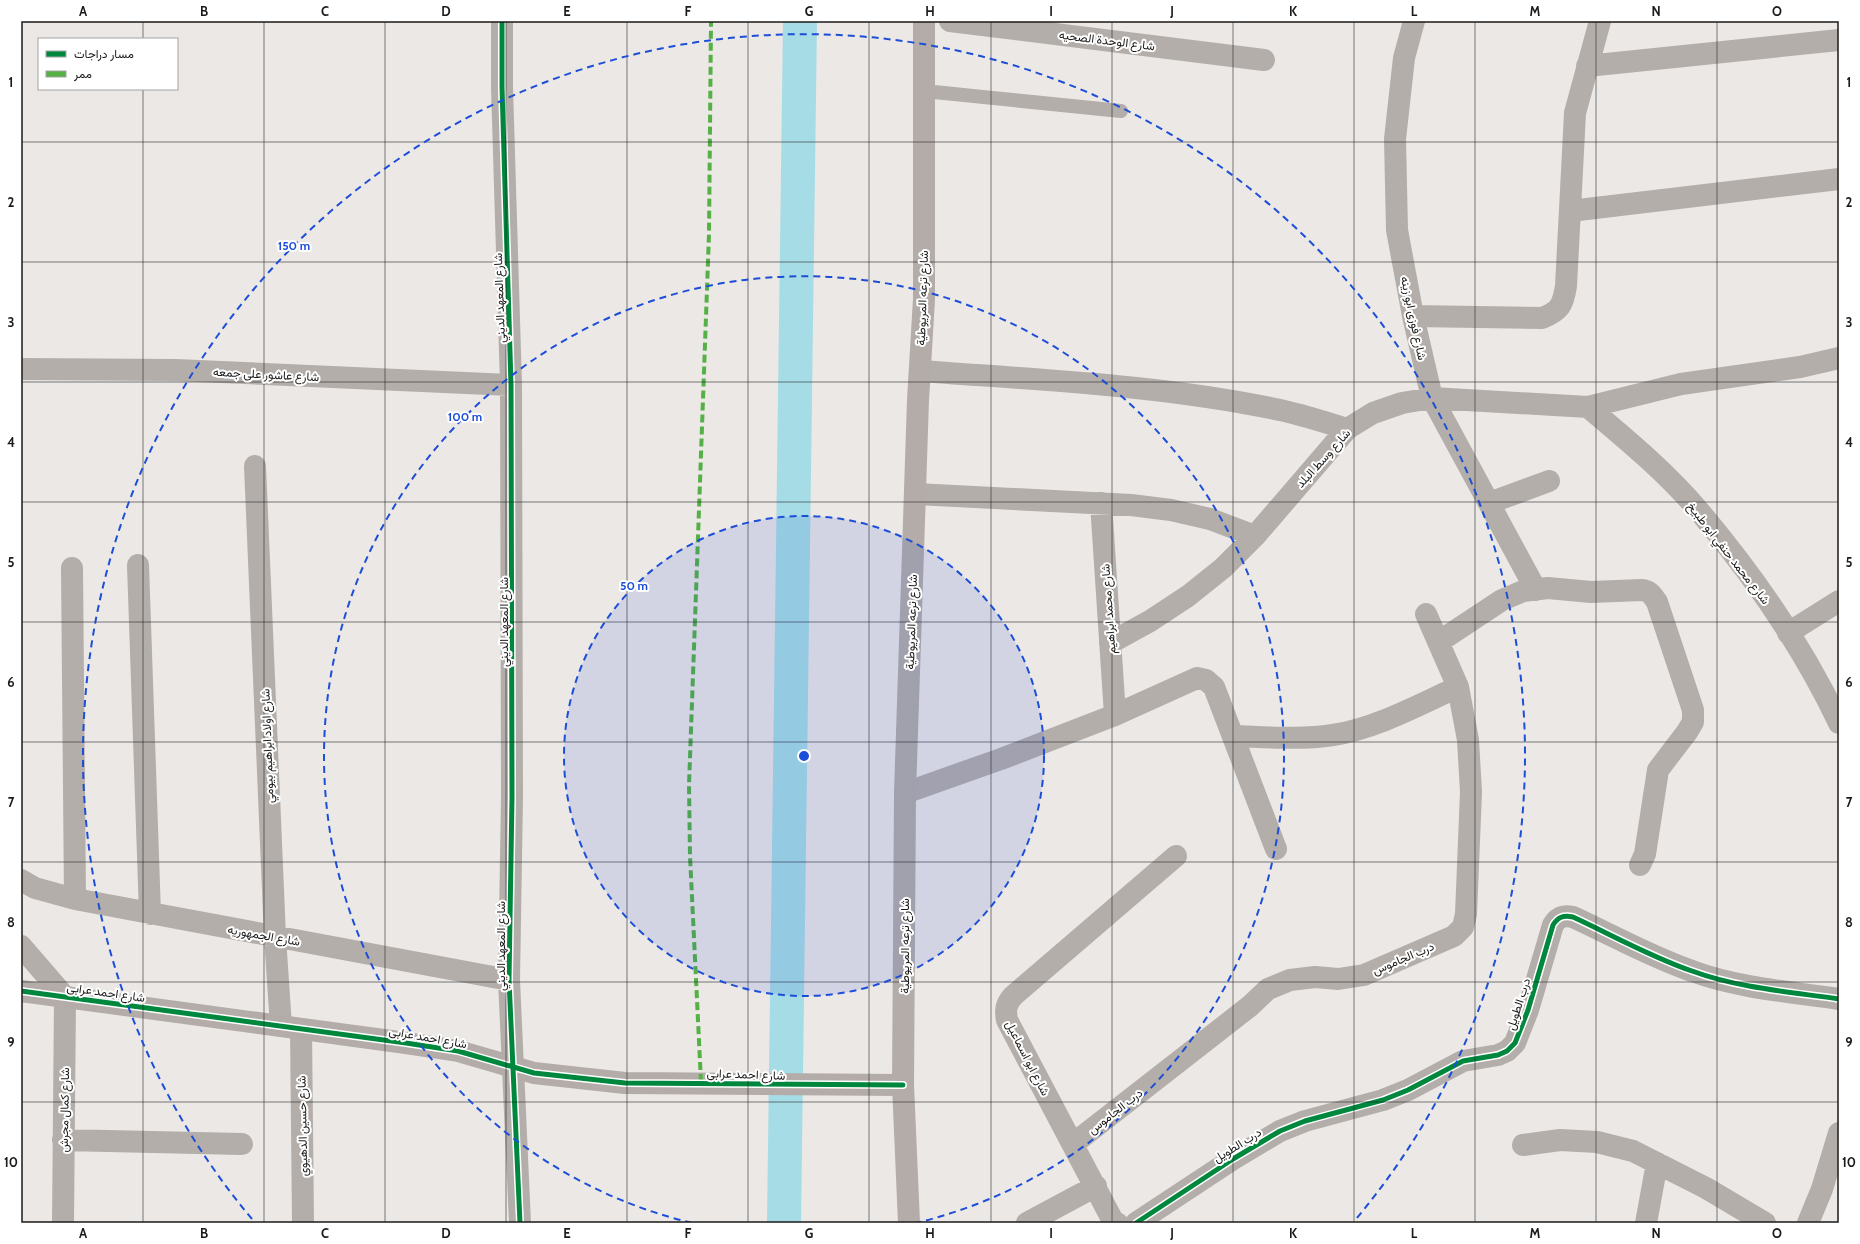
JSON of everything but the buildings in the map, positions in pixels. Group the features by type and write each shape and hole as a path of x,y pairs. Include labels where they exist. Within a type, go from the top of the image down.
{"main road":[{"name":"شارع ترعه المريوطية","path":"909,1223 903,1085 905,793 920,371 924,299 924,21"},
{"name":"شارع احمد عرابى","path":"21,990 458,1051 514,1068 562,1077 625,1083 701,1082 742,1085 903,1085"}],"street":[{"name":"شارع المعهد الديني","path":"502,21 502,87 512,386 512,797 509,980 520,1223"},
{"name":"شارع الوحدة الصحيه","path":"950,21 1264,60"},
{"name":"شارع فوزى ابو زينه","path":"1414,21 1404,58 1394,139 1397,230 1413,316 1432,398 1536,590"},
{"path":"1413,316 1542,318 1552,314 1564,302 1575,113 1600,21"},
{"path":"1587,66 1839,40"},
{"path":"1570,211 1839,179"},
{"name":"شارع وسط البلد","path":"1110,643 1150,621 1188,596 1223,568 1255,536 1347,428 1373,413 1402,403 1432,398 1588,407 1681,384 1800,366 1839,358"},
{"name":"شارع عاشور على جمعه","path":"21,369 176,370 512,386"},
{"path":"920,371 1110,385 1156,391 1281,410 1347,428"},
{"name":"شارع محمد حنفي ابو طبيخ","path":"1588,407 1637,449 1698,510 1751,578 1788,632 1819,681 1839,723"},
{"name":"شارع اولاد ابراهيم بيومي","path":"255,466 275,937 291,1027"},
{"path":"1489,503 1549,481"},
{"path":"916,494 1101,502 1171,510 1210,519 1255,536"},
{"name":"شارع محمد ابراهيم","path":"1101,502 1115,715"},
{"path":"138,565 150,914"},
{"path":"72,568 75,899"},
{"path":"1440,641 1502,600 1523,591 1548,588 1591,592 1648,591 1657,602 1693,710 1693,722 1658,770 1645,854 1640,865"},
{"path":"1788,632 1839,601"},
{"name":"درب الجاموس","path":"1073,1144 1250,1006 1268,990 1290,980 1315,977 1338,979 1364,975 1454,936 1463,926 1466,914 1471,792 1468,740 1458,687 1440,641 1426,614"},
{"path":"905,793 1001,759 1115,715 1197,678 1206,680 1214,687 1276,849"},
{"path":"1233,736 1294,738 1334,735 1373,725 1458,687"},
{"name":"شارع ابو اسماعيل","path":"1117,1223 1114,1221 1007,1020 1005,1011 1008,1003 1176,856"},
{"name":"شارع الجمهوريه","path":"21,880 35,888 75,899 509,980"},
{"name":"درب الطويل","path":"1136,1223 1233,1159 1280,1131 1305,1121 1383,1100 1408,1090 1463,1061 1507,1051 1515,1043 1528,1010 1553,925 1557,919 1565,916 1573,917 1692,971 1717,978 1772,989 1839,999"},
{"path":"21,946 65,996"},
{"name":"شارع كمال مجرش","path":"63,1223 65,996"},
{"name":"شارع حسين الدهيوي","path":"291,1027 303,1223"},
{"path":"1808,1223 1822,1190 1839,1133"},
{"path":"63,1140 242,1144"},
{"path":"1523,1146 1560,1140 1597,1142 1633,1151 1706,1188 1765,1223"},
{"path":"1646,1223 1657,1163"},
{"path":"1027,1223 1096,1186"}],"lane":[{"path":"924,91 1121,110"}],"waterway":[{"path":"784,1223 800,21"}],"marked path":[{"path":"701,1082 690,856 689,785 709,234 711,21"}],"cycle path":[{"path":"502,21 502,87 511,385 512,797 509,980 520,1223"},
{"path":"1136,1223 1233,1159 1280,1131 1305,1121 1383,1100 1408,1090 1463,1061 1498,1055 1507,1051 1515,1043 1528,1010 1553,925 1561,917 1573,917 1632,946 1710,977 1765,989 1839,999"},
{"path":"21,991 406,1043 458,1051 534,1073 625,1083 903,1085"}]}
